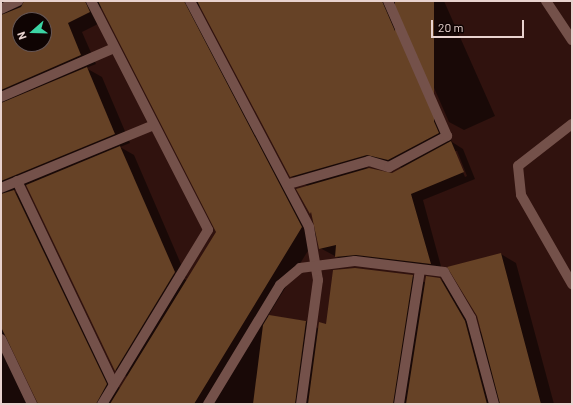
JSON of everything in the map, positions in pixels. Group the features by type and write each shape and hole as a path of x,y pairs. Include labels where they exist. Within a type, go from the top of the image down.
{"street":[{"path":"1,8 18,1"},
{"path":"90,1 208,230 102,404"},
{"path":"190,1 289,184 309,227 318,266 300,404"},
{"path":"289,184 369,162 389,167 447,136 388,1"},
{"path":"546,1 572,40"},
{"path":"1,97 114,48"},
{"path":"572,124 518,166 521,195 572,284"},
{"path":"1,188 154,125"},
{"path":"17,181 114,384"},
{"path":"208,404 280,285 300,268 355,261 407,265 420,270 444,272 471,318 494,404"},
{"path":"399,404 420,270"},
{"path":"1,339 32,404"}],"building":[{"path":"24,1 85,1 90,12 68,23 81,55 1,90 1,15 21,7"},
{"path":"98,1 184,1 302,227 194,404 110,404 216,232"},
{"path":"197,1 382,1 439,133 388,160 367,155 290,177"},
{"path":"395,1 434,1 434,133 395,133"},
{"path":"87,67 115,134 1,181 1,103"},
{"path":"451,141 464,172 411,194 431,264 356,255 335,257 336,245 319,249 311,212 310,214 296,189 369,168 392,173"},
{"path":"120,146 175,272 115,371 26,185"},
{"path":"14,190 107,384 96,404 38,404 1,327 1,194"},
{"path":"501,253 541,404 500,404 477,316 447,267"},
{"path":"355,268 413,275 393,404 308,404 319,322 326,324 333,270"},
{"path":"426,276 440,278 465,321 487,404 406,404"},
{"path":"269,315 306,321 295,404 253,404 263,325"}]}
